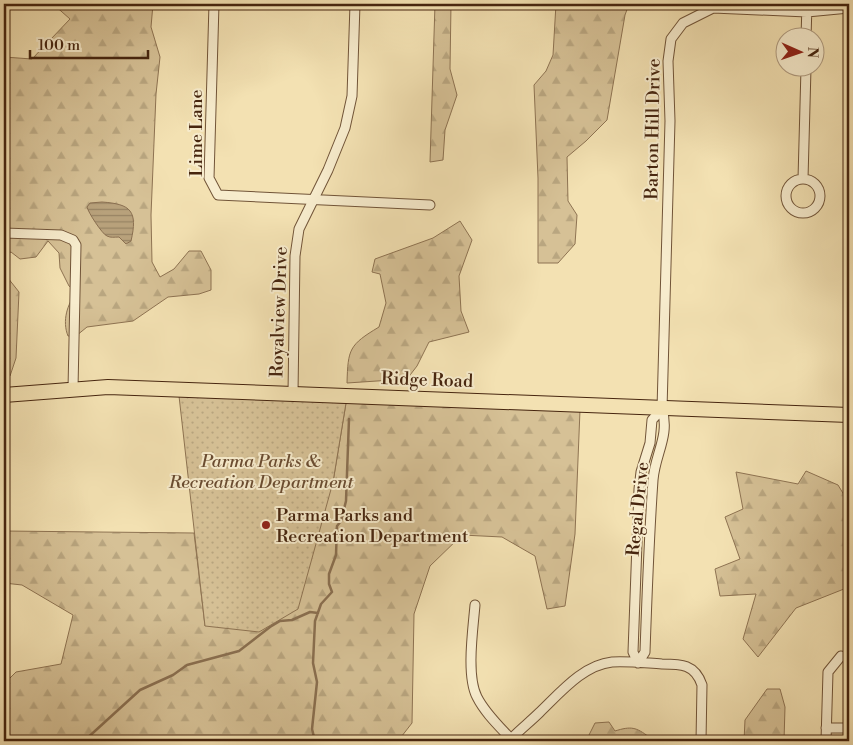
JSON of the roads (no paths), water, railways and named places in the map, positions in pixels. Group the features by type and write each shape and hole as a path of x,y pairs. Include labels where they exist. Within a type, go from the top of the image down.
{"main road":[{"name":"Ridge Road","path":"4,395 108,387 849,415"}],"street":[{"name":"Lime Lane","path":"214,4 209,178 218,195 313,200"},
{"name":"Royalview Drive","path":"293,393 295,256 299,229 346,128 352,96 355,4"},
{"name":"Barton Hill Drive","path":"662,409 670,121 668,61 672,39 683,23 713,8 849,8"},
{"path":"806,28 807,8"},
{"path":"803,179 806,78"},
{"path":"313,200 430,205"},
{"path":"4,233 61,235 73,240 76,245 73,390"},
{"name":"Regal Drive","path":"638,663 633,652 641,472 650,443 652,420 662,409"},
{"name":"Regal Drive","path":"638,663 645,652 653,476 665,428 662,409"},
{"path":"639,516 651,516"},
{"path":"475,605 471,676 476,696 510,740 574,680 594,667 611,662 675,664 688,667 697,673 702,684 701,741"},
{"path":"826,741 828,672 842,656"},
{"path":"826,728 849,728"}],"waterway":[{"path":"315,741 312,729 317,682 313,663 315,621 321,604 332,592 329,584 329,574 336,555 337,526 341,521 346,501 349,419"},
{"path":"84,741 140,690 173,675 187,665 239,651 280,621 292,620 310,612 318,613"}],"place":[{"name":"Parma Parks and Recreation Department","path":"266,525"}],"park label":[{"name":"Parma Parks & Recreation Department","path":"261,471"}]}
